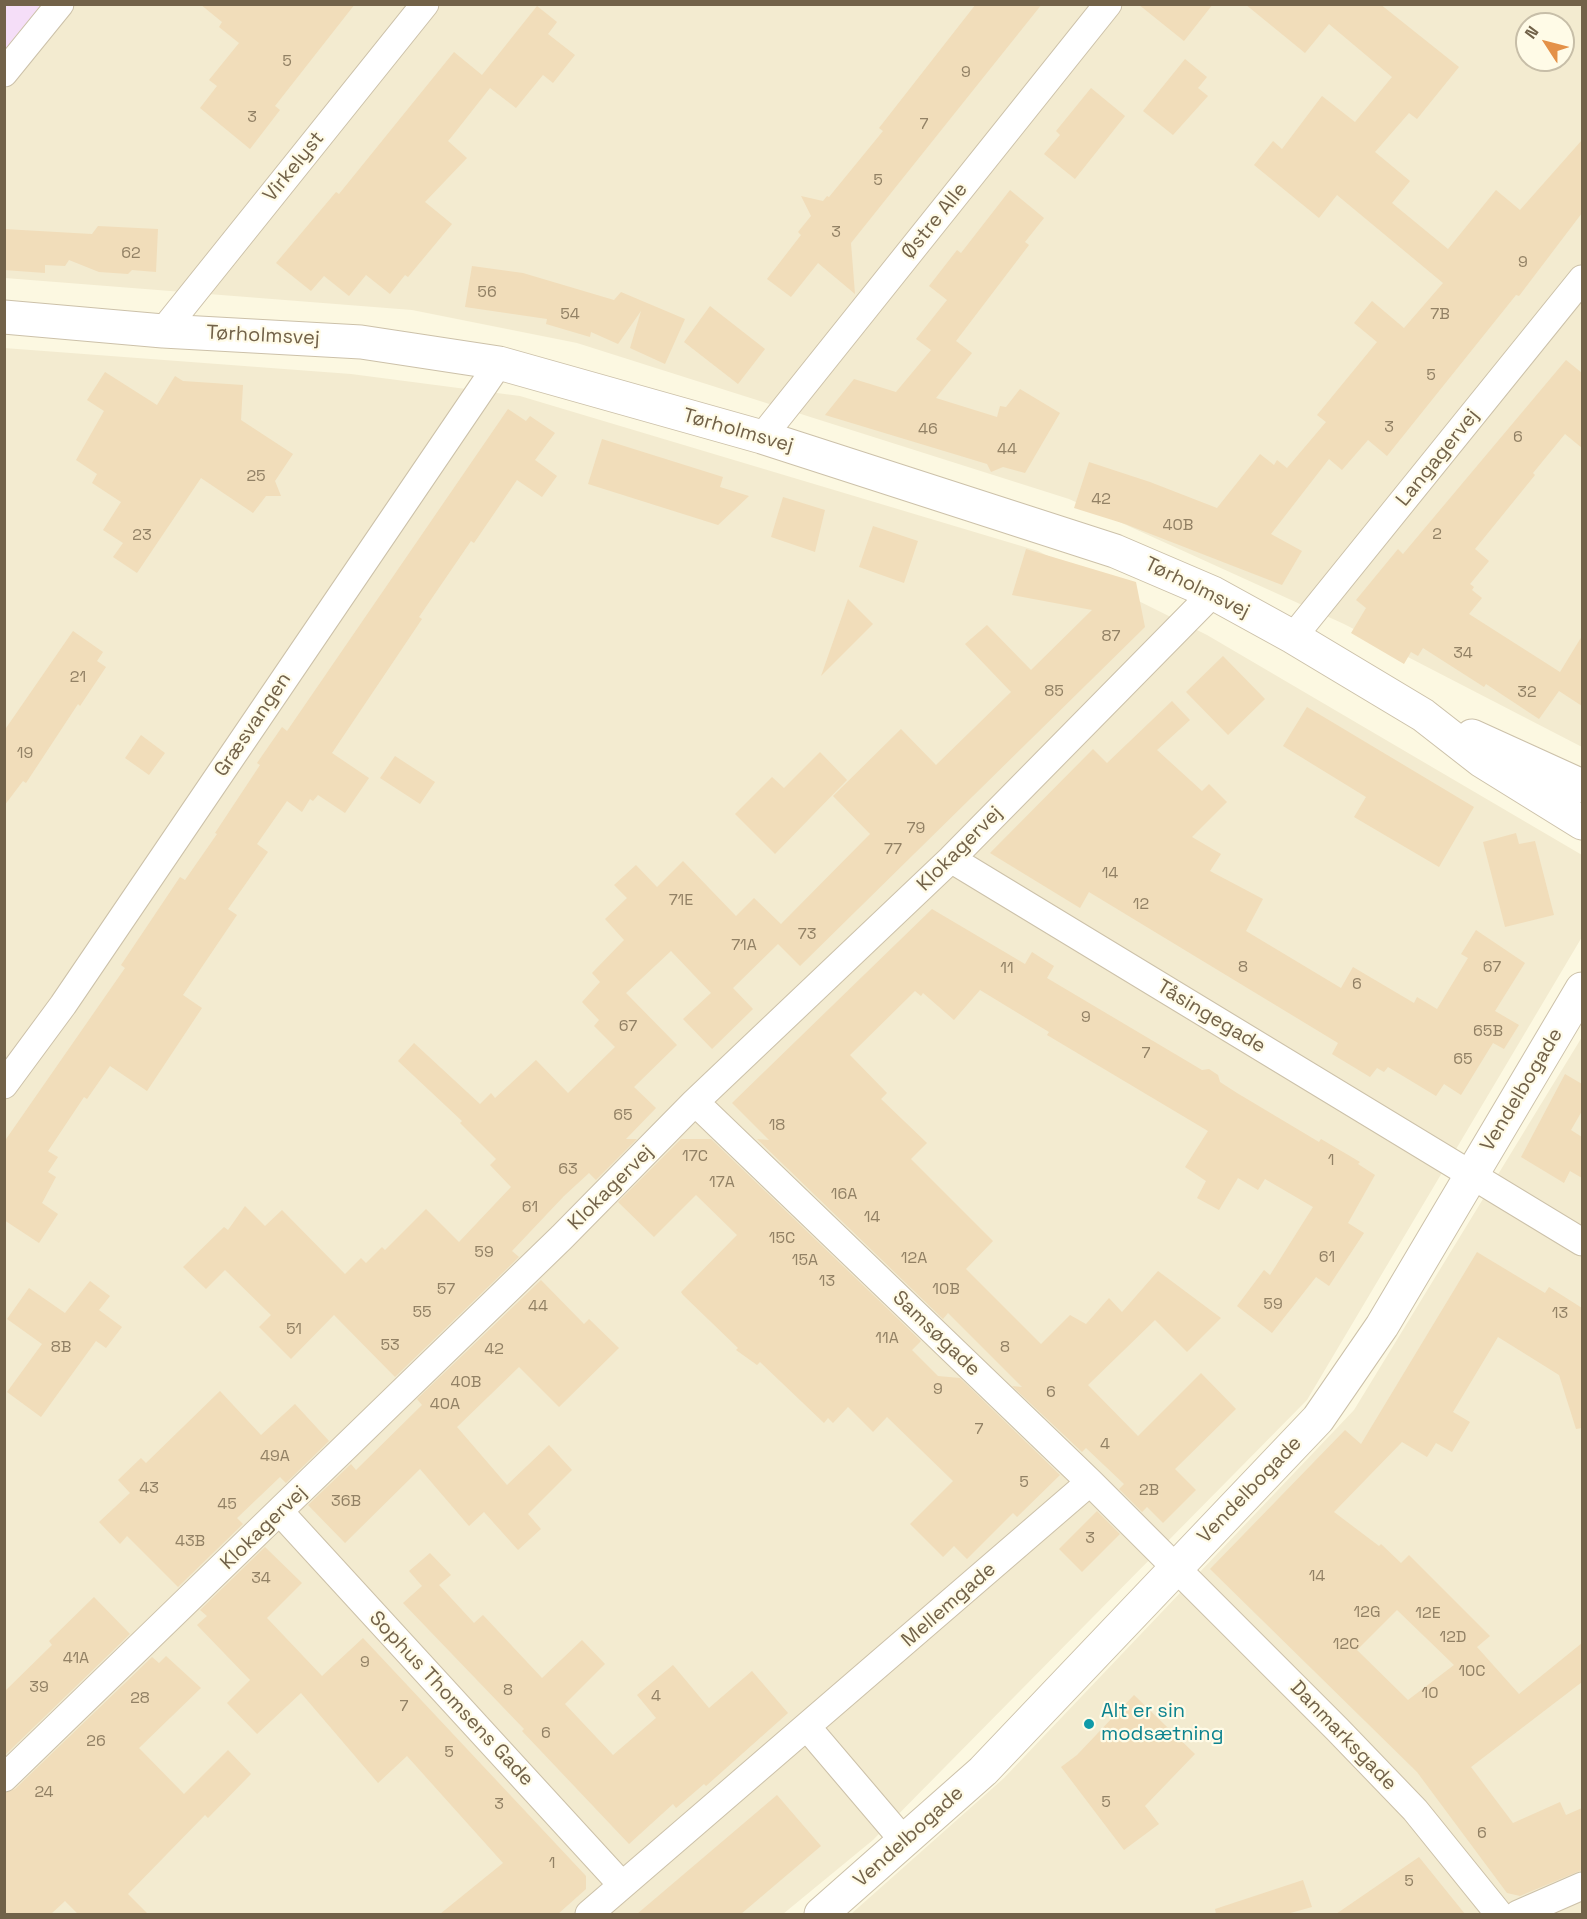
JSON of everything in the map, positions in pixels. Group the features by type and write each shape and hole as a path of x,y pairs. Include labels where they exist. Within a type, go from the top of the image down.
{"street":[{"path":"4,73 60,4"},
{"name":"Virkelyst","path":"163,330 425,4"},
{"name":"Østre Alle","path":"762,437 1108,4"},
{"name":"Langagervej","path":"1293,637 1582,279"},
{"name":"Tørholmsvej","path":"4,317 163,330 361,342 499,363 762,437 1115,551 1213,593 1293,637 1423,715 1482,761 1582,823"},
{"name":"Græsvangen","path":"4,1085 63,1005 499,363"},
{"name":"Klokagervej","path":"4,1778 562,1237 695,1102 951,859 1213,593"},
{"name":"Tørholmsvej","path":"1423,715 1552,770 1582,786"},
{"name":"Tåsingegade","path":"951,859 1582,1242"},
{"name":"Vendelbogade","path":"821,1914 983,1771 1318,1419 1382,1326 1582,990"},
{"name":"Samsøgade","path":"695,1102 1176,1567"},
{"name":"Mellemgade","path":"589,1914 1090,1482"},
{"name":"Sophus Thomsens Gade","path":"280,1512 622,1885"},
{"name":"Danmarksgade","path":"1176,1567 1414,1810 1499,1914"},
{"path":"807,1727 904,1841"},
{"path":"1518,1914 1582,1886"}],"shaded area":[{"path":"5,5 47,5 5,56"},
{"path":"72,5 1582,5 1582,747 1344,624 1069,499 577,343 412,310 5,278 4,91"},
{"path":"4,348 351,374 520,396 1038,551 1207,635 1582,855 1582,937 1307,1400 873,1840 783,1914 5,1914"},
{"path":"1582,1037 1582,1914 851,1914 1004,1778 1354,1410"}],"building":[{"path":"200,4 355,4 275,106 280,110 250,149 200,108 217,86 209,80 239,43 219,27 222,22"},
{"path":"976,4 1042,4 851,243 855,294 818,263 791,297 767,279 801,235 798,232 811,216 801,196 823,201 827,196 829,197 883,131 879,128"},
{"path":"1138,4 1213,4 1184,41"},
{"path":"1245,4 1380,4 1459,67 1417,119 1409,113 1375,152 1410,181 1392,203 1448,249 1496,190 1520,210 1582,140 1582,213 1519,296 1516,295 1387,456 1368,440 1342,470 1329,459 1271,534 1302,551 1282,585 1125,524 1074,508 1089,462 1150,482 1217,508 1260,454 1274,465 1277,460 1287,468 1326,422 1317,415 1377,342 1354,323 1372,301 1404,328 1443,283 1337,195 1319,218 1254,165 1273,141 1282,149 1322,96 1355,122 1392,77 1329,24 1305,53"},
{"path":"537,6 557,22 548,34 575,55 553,83 543,75 516,108 490,88 448,141 467,158 425,202 452,224 408,277 405,275 390,294 366,275 349,296 324,276 311,291 276,263 336,192 339,194 454,52 482,75"},
{"path":"1185,59 1207,77 1198,88 1208,96 1173,135 1143,111"},
{"path":"1091,88 1125,116 1075,179 1044,154 1060,135 1056,131"},
{"path":"1010,190 1044,218 1025,242 1029,245 956,341 972,353 936,398 997,417 1000,406 1006,407 1020,389 1060,413 1025,473 1003,467 991,472 987,464 825,415 854,379 896,392 931,350 916,339 947,300 929,286 957,250 961,253"},
{"path":"98,226 158,229 156,272 132,270 128,274 99,272 69,260 65,266 45,265 45,273 4,270 4,229 92,234"},
{"path":"472,266 523,273 614,300 621,292 685,319 665,364 630,348 641,311 618,344 591,332 590,337 546,324 547,319 465,307"},
{"path":"710,306 765,349 738,384 684,342"},
{"path":"1566,360 1582,373 1582,448 1565,434 1475,549 1489,561 1470,584 1474,587 1472,590 1482,598 1469,614 1560,672 1582,636 1582,706 1559,691 1539,719 1486,684 1484,687 1423,648 1418,656 1411,652 1404,664 1351,633 1366,608 1356,600 1398,549 1403,554"},
{"path":"105,372 157,405 175,376 183,381 243,385 241,420 293,454 275,481 281,496 266,496 253,513 201,478 137,573 113,557 123,543 103,530 121,502 92,483 97,474 76,460 104,411 87,400"},
{"path":"508,409 526,421 530,416 555,433 535,460 557,476 542,497 517,480 474,543 471,541 419,617 422,619 332,753 369,778 345,813 318,795 313,801 310,799 302,812 287,801 257,844 268,852 228,909 237,915 183,995 202,1008 147,1091 110,1066 87,1099 84,1097 48,1151 58,1157 48,1172 56,1177 42,1203 58,1214 39,1243 4,1220 4,1142 125,968 121,965 180,877 185,880 217,834 215,833 260,765 257,763 282,727 287,731"},
{"path":"602,439 723,477 720,487 749,496 718,525 588,484"},
{"path":"783,497 825,510 815,552 771,537"},
{"path":"873,526 918,541 904,583 859,567"},
{"path":"1026,549 1136,582 1145,627 800,966 778,944 733,988 753,1009 712,1049 683,1019 711,993 671,951 626,993 677,1045 634,1087 656,1108 626,1139 637,1139 596,1180 589,1173 564,1196 512,1251 519,1257 395,1377 334,1315 291,1359 259,1327 271,1315 225,1270 206,1289 183,1267 224,1227 228,1230 245,1206 265,1226 282,1210 345,1274 361,1258 366,1263 382,1247 385,1250 426,1209 459,1242 511,1187 490,1165 496,1159 460,1123 462,1121 398,1061 414,1043 480,1104 491,1093 495,1098 536,1060 568,1093 615,1047 594,1026 599,1020 582,1002 600,982 592,973 624,940 605,919 627,898 614,885 636,865 657,887 683,861 736,916 754,898 781,924 870,834 833,796 901,729 936,765 1011,692 965,644 987,625 1031,670 1092,610 1012,595"},
{"path":"848,599 873,624 821,676"},
{"path":"73,631 103,652 97,661 106,667 80,706 78,704 26,783 23,781 4,806 4,731"},
{"path":"1223,656 1265,699 1228,735 1186,692"},
{"path":"1172,701 1190,720 1157,750 1202,791 1209,784 1227,802 1192,837 1221,854 1210,871 1263,899 1246,931 1341,988 1353,967 1414,1003 1417,997 1437,1009 1468,958 1461,954 1476,930 1525,963 1495,1011 1519,1025 1504,1049 1493,1043 1461,1095 1444,1084 1436,1096 1388,1067 1384,1072 1377,1068 1370,1077 1332,1054 1338,1043 1089,892 1080,908 990,853 1093,749 1107,763"},
{"path":"1307,707 1474,807 1439,867 1354,817 1366,797 1283,746"},
{"path":"141,735 165,753 149,775 125,758"},
{"path":"820,752 847,780 775,854 735,814 772,777 784,788"},
{"path":"395,756 435,782 420,804 380,778"},
{"path":"1516,833 1519,844 1535,841 1554,915 1505,927 1483,842"},
{"path":"932,909 1025,964 1032,952 1054,966 1047,978 1202,1070 1209,1069 1218,1075 1220,1082 1237,1093 1319,1142 1321,1139 1360,1162 1358,1164 1375,1175 1348,1223 1364,1233 1329,1286 1316,1277 1272,1333 1237,1306 1264,1270 1270,1275 1313,1207 1265,1179 1258,1190 1238,1178 1219,1210 1197,1198 1206,1181 1185,1167 1208,1131 1047,1035 1049,1032 980,990 954,1020 923,993 921,996 915,991 850,1055 887,1093 881,1099 927,1143 911,1159 993,1241 966,1269 1041,1344 1070,1315 1086,1324 1109,1298 1122,1312 1158,1271 1221,1318 1187,1352 1155,1320 1088,1385 1138,1436 1201,1373 1236,1409 1175,1469 1196,1490 1163,1523 1147,1507 1142,1512 1119,1489 1124,1484 1086,1448 1082,1452 1012,1386 1022,1387 948,1313 943,1319 757,1139 769,1140 732,1103"},
{"path":"1565,1074 1582,1084 1582,1111 1571,1130 1582,1137 1582,1178 1570,1171 1564,1183 1521,1157"},
{"path":"681,1139 711,1139 921,1341 912,1350 938,1376 960,1378 1060,1475 1017,1517 1013,1513 967,1559 954,1546 943,1557 910,1524 953,1481 887,1417 873,1432 848,1407 833,1423 828,1418 824,1423 760,1362 757,1365 736,1350 738,1348 683,1295 681,1292 737,1235 696,1195 654,1237 618,1202"},
{"path":"1477,1252 1545,1293 1549,1287 1582,1308 1582,1428 1576,1429 1559,1375 1498,1337 1453,1412 1470,1422 1452,1452 1436,1443 1427,1457 1402,1442 1334,1512 1379,1546 1381,1544 1401,1563 1409,1555 1490,1636 1477,1647 1519,1694 1582,1643 1582,1682 1471,1767 1513,1823 1560,1802 1566,1815 1582,1808 1582,1870 1520,1896 1507,1893 1417,1772 1210,1569 1345,1430 1361,1444","holes":["1397,1610 1454,1665 1408,1700 1357,1650"]},
{"path":"541,1280 584,1324 589,1319 619,1348 559,1407 519,1367 457,1427 507,1485 549,1445 572,1470 528,1514 541,1529 518,1550 484,1512 469,1526 420,1469 345,1543 308,1505 351,1464 356,1470 422,1405 417,1399"},
{"path":"90,1281 110,1296 99,1310 122,1327 106,1348 96,1341 41,1417 7,1392 42,1344 7,1319 29,1288 65,1313"},
{"path":"220,1391 261,1435 295,1404 329,1441 286,1483 280,1477 237,1518 243,1524 178,1587 127,1536 120,1544 99,1522 130,1493 118,1480 141,1458 146,1463"},
{"path":"1097,1511 1120,1534 1082,1572 1059,1549"},
{"path":"265,1547 302,1583 267,1618 322,1676 363,1638 586,1876 586,1889 558,1914 440,1914 503,1863 407,1756 378,1783 301,1693 257,1734 227,1703 250,1680 197,1625 207,1616 200,1610"},
{"path":"430,1553 451,1575 439,1585 474,1623 483,1615 542,1678 582,1640 605,1664 565,1704 613,1755 656,1718 637,1695 673,1665 709,1708 752,1671 788,1713 706,1786 704,1784 676,1808 673,1804 629,1844 522,1731 524,1729 403,1603 422,1586 409,1571"},
{"path":"94,1597 130,1634 4,1756 4,1692 52,1645 49,1641"},
{"path":"166,1656 201,1688 139,1748 184,1794 228,1750 251,1774 208,1818 205,1815 128,1894 148,1914 78,1914 65,1901 51,1914 4,1914 4,1793 15,1789 152,1657 159,1663"},
{"path":"1134,1695 1195,1754 1145,1806 1159,1824 1124,1850 1061,1767 1077,1755"},
{"path":"777,1795 821,1846 741,1914 637,1914"},
{"path":"1419,1857 1465,1914 1336,1914"},
{"path":"1303,1880 1312,1907 1287,1914 1216,1914 1215,1909"}],"place":[{"name":"Alt er sin modsætning","path":"1089,1724"}]}
